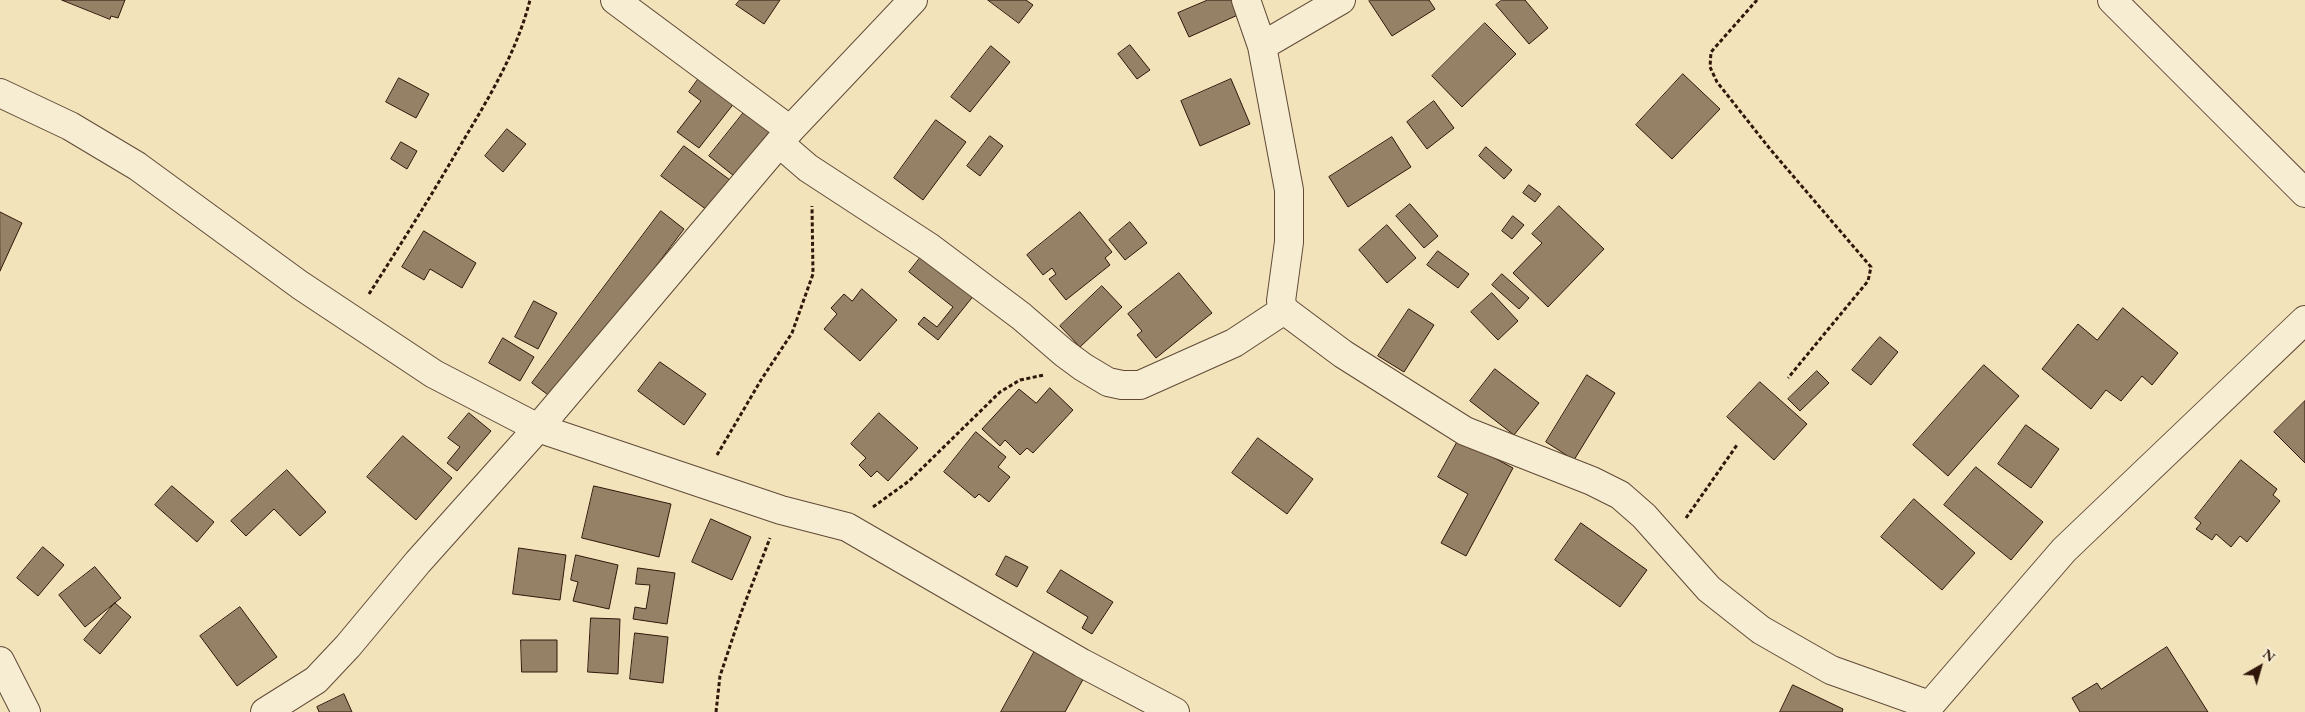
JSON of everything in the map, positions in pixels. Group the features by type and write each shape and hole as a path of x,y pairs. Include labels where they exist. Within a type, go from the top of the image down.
{"street":[{"path":"615,0 785,136 808,168 929,247 1021,316 1064,353 1108,382 1122,385 1140,385 1234,343 1284,310"},
{"path":"265,712 316,680 348,646 418,562 538,428 785,136 913,0"},
{"path":"1246,0 1262,46 1289,190 1289,242 1281,301 1284,310 1344,354 1465,431 1592,481 1620,495 1644,516 1709,590 1761,630 1831,670 1926,708 2064,550 2305,320"},
{"path":"1262,46 1341,0"},
{"path":"2112,0 2305,192"},
{"path":"0,93 70,126 137,166 300,285 434,374 538,428 781,510 847,527 1082,662 1175,712"},
{"path":"0,661 26,712"}],"path":[{"path":"353,320 425,205 497,84 523,27 530,0"},
{"path":"1757,0 1711,52 1710,67 1717,82 1770,149 1871,267 1868,281 1788,378"},
{"path":"702,483 741,412 792,333 813,274 813,217 808,168"},
{"path":"847,527 908,481 1000,392 1020,380 1083,367"},
{"path":"1668,543 1737,445"},
{"path":"716,712 720,676 741,613 781,510"}],"building":[{"path":"62,0 125,0 118,18 111,16 110,19"},
{"path":"740,0 780,0 764,24 736,5"},
{"path":"988,0 1026,0 1033,5 1019,23"},
{"path":"1208,0 1233,0 1240,14 1189,37 1178,13"},
{"path":"1370,0 1429,0 1435,9 1392,36"},
{"path":"1502,0 1525,0 1548,28 1529,44 1496,5"},
{"path":"1485,23 1516,54 1462,107 1432,76"},
{"path":"1130,45 1150,70 1137,79 1118,54"},
{"path":"991,46 1010,62 970,112 951,97"},
{"path":"704,71 739,97 699,148 677,132 701,101 689,92"},
{"path":"1683,74 1720,109 1672,159 1636,125"},
{"path":"399,78 429,94 416,118 386,102"},
{"path":"1231,79 1250,124 1200,146 1181,101"},
{"path":"1434,101 1454,128 1427,149 1407,122"},
{"path":"749,106 774,126 734,176 709,156"},
{"path":"936,120 966,142 923,200 894,178"},
{"path":"507,129 526,144 503,172 485,156"},
{"path":"990,136 1003,146 980,176 967,166"},
{"path":"1392,137 1411,167 1348,207 1329,177"},
{"path":"401,142 417,151 407,169 391,159"},
{"path":"684,146 730,180 707,210 661,176"},
{"path":"1486,147 1512,170 1504,179 1479,156"},
{"path":"1529,185 1541,194 1535,202 1523,193"},
{"path":"1410,204 1438,236 1424,248 1396,216"},
{"path":"1559,206 1604,249 1548,307 1513,273 1542,243 1532,234"},
{"path":"661,211 684,229 555,400 532,383"},
{"path":"0,212 22,223 0,271"},
{"path":"1080,212 1112,252 1105,258 1110,265 1066,300 1049,279 1056,274 1052,268 1043,275 1027,255"},
{"path":"1513,216 1524,225 1512,239 1502,231"},
{"path":"1130,222 1147,243 1125,260 1109,240"},
{"path":"1387,225 1416,258 1387,283 1359,250"},
{"path":"424,231 476,263 462,288 430,269 424,280 402,267"},
{"path":"1438,251 1469,274 1458,288 1427,265"},
{"path":"924,253 975,294 938,340 918,324 924,317 937,327 953,307 909,272"},
{"path":"1179,273 1212,313 1156,358 1137,335 1142,331 1128,314"},
{"path":"1502,274 1529,298 1519,309 1492,285"},
{"path":"1102,286 1122,307 1080,347 1060,326"},
{"path":"862,289 897,320 860,361 824,329 837,314 831,308 844,294 852,301"},
{"path":"1492,293 1518,321 1498,340 1471,312"},
{"path":"534,301 557,313 538,349 515,337"},
{"path":"2123,308 2178,353 2152,385 2142,376 2121,401 2106,390 2091,409 2042,369 2078,324 2097,340"},
{"path":"1409,309 1434,325 1404,372 1378,356"},
{"path":"1880,337 1898,352 1871,385 1852,370"},
{"path":"503,338 534,357 520,381 489,363"},
{"path":"660,362 706,394 684,425 638,391"},
{"path":"1984,365 2019,396 1948,476 1913,445"},
{"path":"1495,369 1539,403 1514,435 1470,401"},
{"path":"1817,371 1829,383 1800,411 1788,399"},
{"path":"1587,375 1615,393 1574,460 1546,442"},
{"path":"1760,382 1807,424 1774,460 1727,417"},
{"path":"1050,388 1073,410 1033,453 1027,448 1020,455 1005,440 1000,446 982,429 1019,389 1036,403"},
{"path":"2305,401 2305,463 2274,432"},
{"path":"469,413 491,431 457,471 447,463 460,447 448,438"},
{"path":"879,413 918,448 888,481 877,471 871,477 859,465 866,458 851,444"},
{"path":"2026,425 2059,449 2031,488 1998,464"},
{"path":"976,432 1006,457 998,467 1010,477 989,502 979,494 975,498 944,472"},
{"path":"403,436 452,478 416,520 367,477"},
{"path":"1258,438 1313,479 1287,514 1232,473"},
{"path":"1459,439 1513,468 1466,556 1441,543 1468,494 1438,477"},
{"path":"2241,460 2277,489 2273,495 2280,501 2247,542 2240,536 2231,547 2216,534 2212,540 2196,529 2201,523 2195,518"},
{"path":"1976,467 2043,522 2011,560 1944,505"},
{"path":"287,470 326,512 300,536 274,509 246,536 231,521"},
{"path":"172,486 214,522 197,542 155,505"},
{"path":"594,486 671,504 659,557 582,538"},
{"path":"1914,499 1975,553 1942,590 1881,537"},
{"path":"711,519 751,537 732,580 692,562"},
{"path":"1581,523 1647,570 1620,607 1555,560"},
{"path":"43,547 64,565 38,596 17,578"},
{"path":"519,548 566,555 560,600 513,594"},
{"path":"576,555 618,565 609,609 573,601 578,582 571,580"},
{"path":"1006,556 1028,567 1017,587 996,575"},
{"path":"95,567 121,598 85,627 59,595"},
{"path":"638,568 675,573 667,624 633,619 635,607 646,609 650,585 636,584"},
{"path":"1061,570 1113,602 1092,634 1082,628 1088,617 1047,592"},
{"path":"115,603 131,617 100,654 84,640"},
{"path":"240,607 277,657 237,686 200,636"},
{"path":"591,618 620,619 618,674 588,672"},
{"path":"635,633 668,637 663,683 630,679"},
{"path":"521,640 557,640 557,672 522,672"},
{"path":"1037,647 1086,674 1065,712 1001,712"},
{"path":"2167,647 2208,712 2080,712 2072,698 2097,683 2101,689"},
{"path":"1793,685 1843,709 1842,712 1780,712"},
{"path":"344,694 352,712 319,712 317,707"}]}
